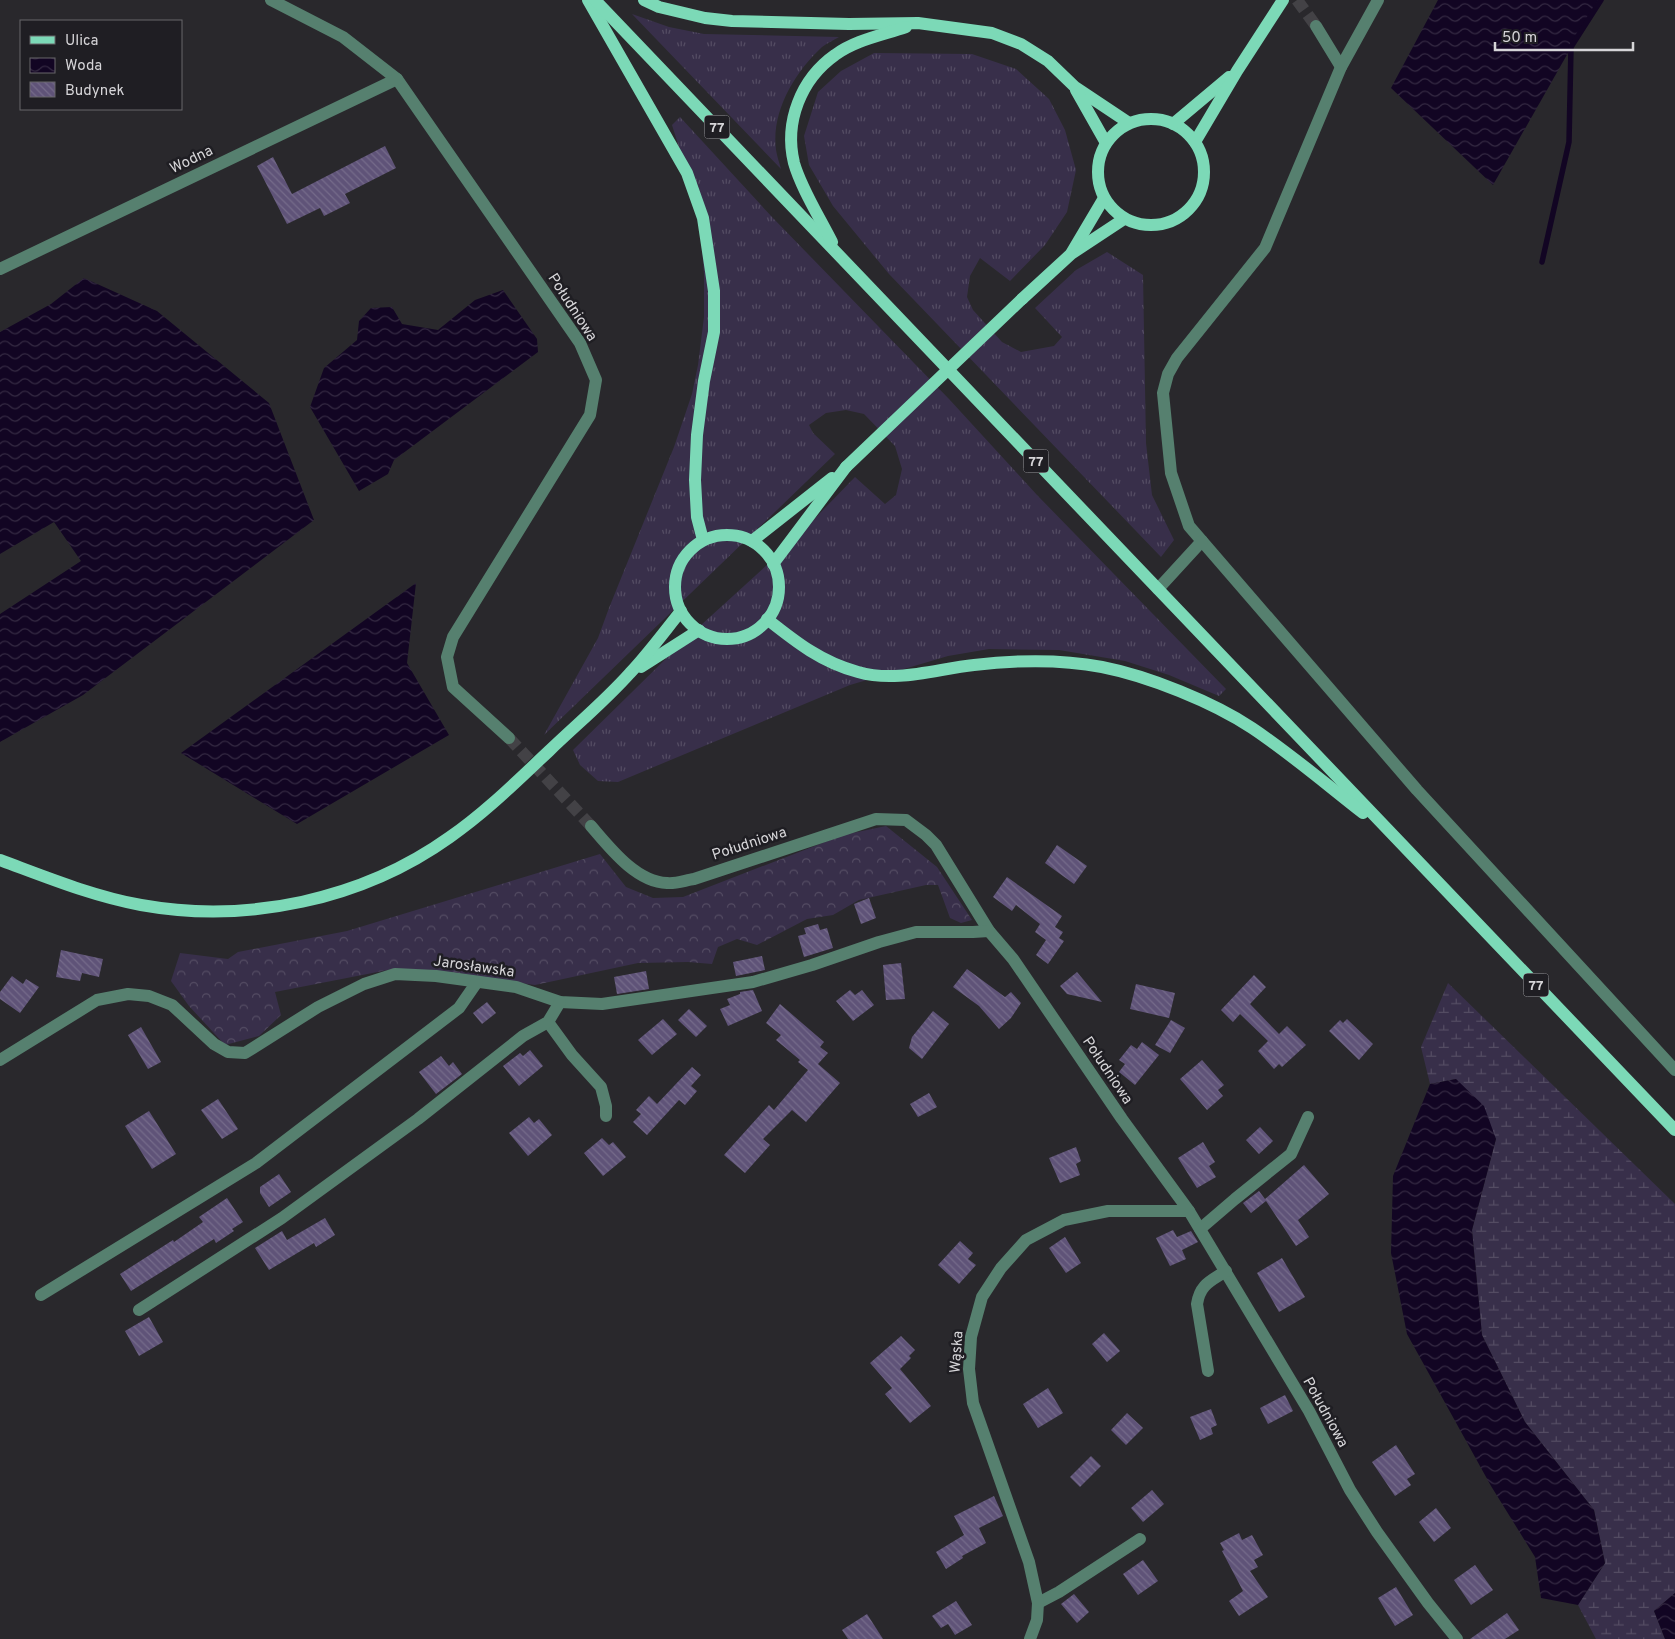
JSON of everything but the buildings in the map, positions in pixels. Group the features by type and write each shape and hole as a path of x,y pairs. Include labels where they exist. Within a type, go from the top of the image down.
{"main road":[{"path":"588,0 687,173 703,218 714,290 714,332 704,381 696,444 697,517 703,540"},
{"name":"77","path":"595,0 1675,1130"},
{"path":"644,0 682,13 732,21 849,24 918,23 992,33 1021,44 1048,61 1075,87 1129,123"},
{"path":"1195,142 1237,71 1283,0"},
{"path":"838,255 799,178 794,164 791,134 797,104 812,76 836,54 864,41 918,23"},
{"path":"1173,124 1237,71"},
{"path":"1075,87 1106,142"},
{"path":"1144,119 1159,119 1173,124 1186,131 1195,142 1203,158 1204,176 1200,194 1190,209 1176,220 1159,225 1141,225 1124,219 1112,210 1098,184 1097,170 1106,142 1116,131 1129,123 1144,119"},
{"path":"1071,254 1104,198"},
{"path":"752,541 846,467 1071,254 1124,219"},
{"path":"773,564 846,467"},
{"path":"713,536 743,537 752,541 764,551 773,564 777,575 779,586 773,609 767,619 756,630 742,636 728,639 712,636 699,630 688,622 681,612 675,592 677,571 687,553 703,540 713,536"},
{"path":"0,860 82,890 140,905 204,912 276,907 353,887 394,870 431,850 487,809 630,674 681,612"},
{"path":"767,619 800,646 833,664 859,673 890,677 1004,662 1053,662 1102,668 1157,683 1212,706 1251,727 1398,840"},
{"path":"630,674 699,630"}],"street":[{"name":"Południowa","path":"271,0 344,38 397,78 580,343 596,380 590,415 453,637 447,656 453,687 509,738"},
{"path":"1378,0 1341,67 1265,248 1177,358 1168,374 1164,393 1170,473 1189,526 1418,790 1675,1070"},
{"path":"1316,26 1341,67"},
{"name":"Wodna","path":"0,269 397,78"},
{"path":"1158,589 1202,541"},
{"name":"Południowa","path":"591,826 622,861 646,878 668,883 694,878 876,819 906,820 926,835 936,845 989,931 1013,959 1122,1119 1189,1211 1309,1412 1350,1490 1377,1532 1428,1603 1457,1639"},
{"name":"Jarosławska","path":"0,1060 97,1000 128,994 149,996 172,1005 214,1044 228,1052 245,1053 318,1007 364,984 396,974 436,976 516,987 560,1002 602,1004 754,982 916,932 989,931"},
{"path":"41,1295 256,1163 459,1008 476,982"},
{"path":"139,1310 282,1218 418,1119 523,1036 548,1022 560,1002"},
{"path":"548,1022 572,1055 601,1087 606,1106 606,1116"},
{"path":"1200,1229 1291,1154 1308,1117"},
{"name":"Wąska","path":"1030,1639 1037,1620 1038,1603 1029,1562 973,1403 969,1369 971,1337 982,1297 1001,1268 1026,1240 1064,1220 1108,1211 1189,1211"},
{"path":"1208,1371 1197,1304 1198,1297 1205,1284 1226,1271"},
{"path":"1038,1603 1059,1592 1140,1539"}],"green space":[{"path":"632,14 669,27 704,34 839,37 822,47 812,57 794,80 787,93 777,121 775,135 776,150 781,169"},
{"path":"874,53 972,54 1016,69 1049,99 1065,130 1076,170 1067,212 1045,245 1010,281 980,258 970,276 967,297 973,310 1002,342 1021,352 1054,346 1062,337 1035,308 1076,270 1107,252 1143,275 1146,443 1152,495 1174,540 1161,557 889,274 833,206 809,165 804,136 818,92 841,71"},
{"path":"680,117 772,217 949,399 1037,495 1226,689 1219,696 1169,675 1125,661 1059,650 989,649 948,656 850,685 618,782 598,781 580,765 573,750 689,636 790,544 855,477 885,504 896,495 902,469 895,446 864,414 846,410 826,413 809,425 813,433 835,454 544,735 598,638 674,447 692,394 704,317 704,274 700,224 689,179 672,125"},
{"path":"886,826 937,867 972,920 961,923 950,918 938,885 926,885 859,900 833,915 807,919 757,945 737,939 718,947 712,964 688,962 638,963 535,985 425,970 393,969 275,992 281,1015 259,1036 225,1045 189,1006 171,981 180,953 228,959 238,952 347,931 600,854 626,887 653,898 683,897 843,835"},
{"path":"1448,983 1675,1204 1675,1593 1654,1611 1665,1639 1596,1639 1578,1605 1605,1563 1594,1510 1525,1422 1482,1335 1472,1230 1496,1139 1456,1079 1430,1084 1421,1047"}],"water":[{"path":"1438,0 1598,0 1493,185 1391,88"},
{"path":"84,278 157,311 269,403 314,520 83,695 0,742 0,614 81,561 54,522 0,554 0,332 51,304"},
{"path":"503,290 537,339 538,352 394,460 388,474 359,491 310,407 324,368 357,340 359,321 371,308 392,307 402,324 438,330 475,300"},
{"path":"416,583 407,663 449,735 297,824 181,753"},
{"path":"1456,1079 1484,1106 1496,1139 1472,1230 1482,1335 1525,1422 1594,1510 1605,1563 1578,1605 1541,1598 1535,1557 1491,1486 1407,1334 1391,1253 1393,1176 1430,1084"},
{"path":"1675,1593 1675,1639 1665,1639 1654,1611"}],"waterway":[{"path":"1542,262 1569,142 1571,47 1601,0"}],"tunnel":[{"path":"1297,0 1316,26"},
{"path":"509,738 591,826"}]}
